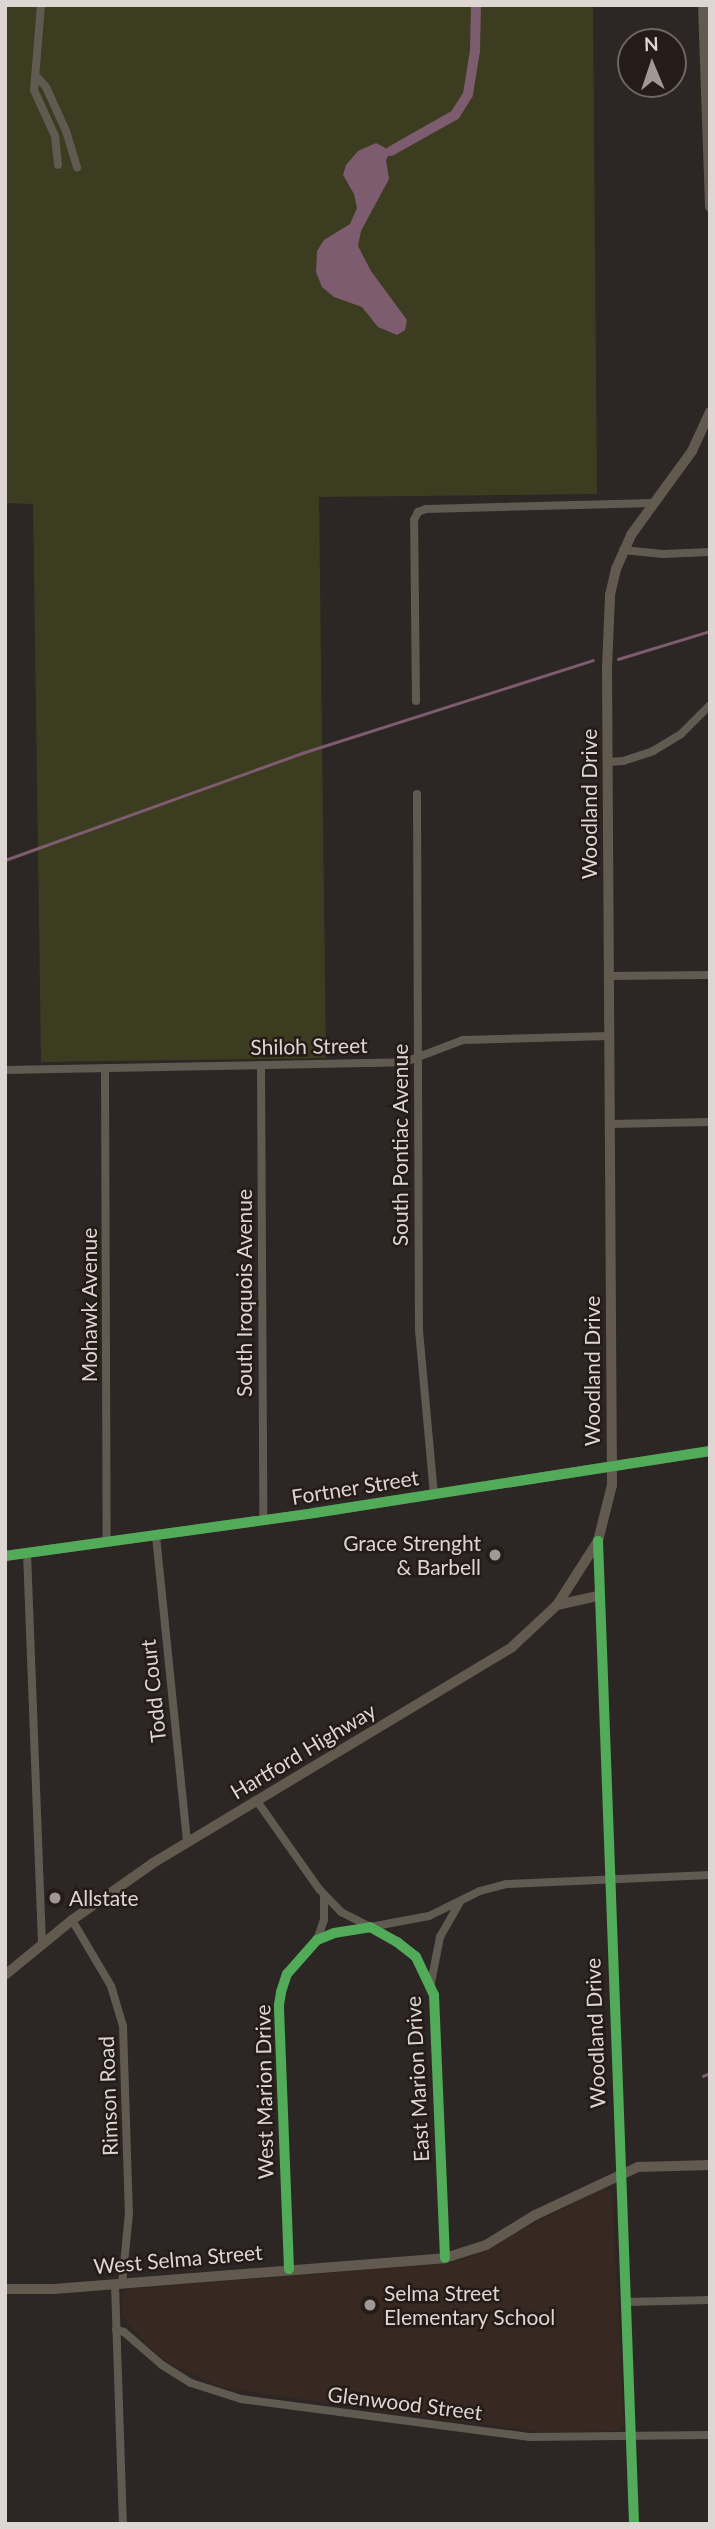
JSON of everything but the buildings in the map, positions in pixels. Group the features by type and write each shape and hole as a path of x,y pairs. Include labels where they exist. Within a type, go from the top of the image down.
{"main road":[{"path":"705,10 710,208"},
{"name":"Woodland Drive","path":"598,1541 612,1485 608,976 609,610 612,582 624,550 653,503 692,452 710,412"},
{"name":"Fortner Street","path":"5,1556 263,1521 710,1451"},
{"name":"Hartford Highway","path":"5,1975 72,1920 187,1842 488,1664 530,1633 556,1605 598,1541"},
{"path":"556,1605 598,1596"},
{"name":"West Selma Street","path":"5,2289 118,2284 445,2258 486,2245 535,2215 638,2167 710,2165"}],"street":[{"path":"41,5 36,99 55,136 58,166"},
{"path":"37,77 46,87 66,131 77,167"},
{"path":"416,701 414,520 418,512 426,509 653,503"},
{"path":"624,550 663,554 710,552"},
{"path":"608,762 624,761 653,751 681,734 710,705"},
{"name":"South Pontiac Avenue","path":"417,794 419,1330 434,1494"},
{"path":"608,976 710,975"},
{"name":"Shiloh Street","path":"5,1070 405,1062 463,1040 609,1036"},
{"name":"South Iroquois Avenue","path":"261,1065 263,1521"},
{"name":"Mohawk Avenue","path":"105,1068 107,1542"},
{"path":"610,1124 710,1122"},
{"name":"Todd Court","path":"156,1536 187,1842"},
{"name":"Woodland Drive","path":"598,1541 608,1880 634,2524"},
{"path":"27,1553 42,1944"},
{"name":"East Marion Drive","path":"257,1801 324,1895 341,1912 406,1948 423,1968 431,1983 435,2009 445,2258"},
{"path":"317,1940 334,1933 429,1916 480,1891 506,1884 710,1875"},
{"path":"317,1940 324,1920 324,1895"},
{"path":"431,1983 440,1937 460,1902"},
{"name":"Rimson Road","path":"72,1920 111,1986 123,2026 129,2213 118,2284 116,2330 123,2524"},
{"name":"West Marion Drive","path":"289,2269 279,2005 287,1974 317,1940"},
{"path":"625,2302 710,2300"},
{"name":"Glenwood Street","path":"116,2330 124,2332 162,2365 191,2383 241,2399 529,2437 710,2435"}],"shaded area":[{"path":"5,5 593,5 597,494 319,497 326,1058 41,1062 33,504 5,503"},
{"path":"376,143 391,151 386,160 389,179 361,231 358,246 371,271 407,320 405,330 397,335 378,327 362,307 334,297 322,287 316,272 317,251 324,240 350,224 357,208 354,194 343,175 346,165 358,151"},
{"name":"Selma Street Elementary School","path":"606,2187 612,2194 624,2425 616,2431 541,2432 221,2387 167,2362 148,2346 122,2316 122,2295 128,2289 444,2264 465,2259"}],"waterway":[{"path":"391,151 455,115 468,94 475,51 476,5"},
{"path":"618,659 710,631"},
{"path":"5,860 302,753 593,660"},
{"path":"703,2076 710,2073"}],"cycle path":[{"path":"5,1556 314,1513 710,1451"},
{"path":"598,1541 634,2524"},
{"path":"289,2269 279,2005 281,1992 287,1974 317,1940 334,1933 370,1927 397,1942 416,1957 434,1995 445,2258"}],"place":[{"name":"Grace Strenght & Barbell","path":"495,1555"},
{"name":"Allstate","path":"55,1898"},
{"name":"Selma Street Elementary School","path":"370,2305"}]}
